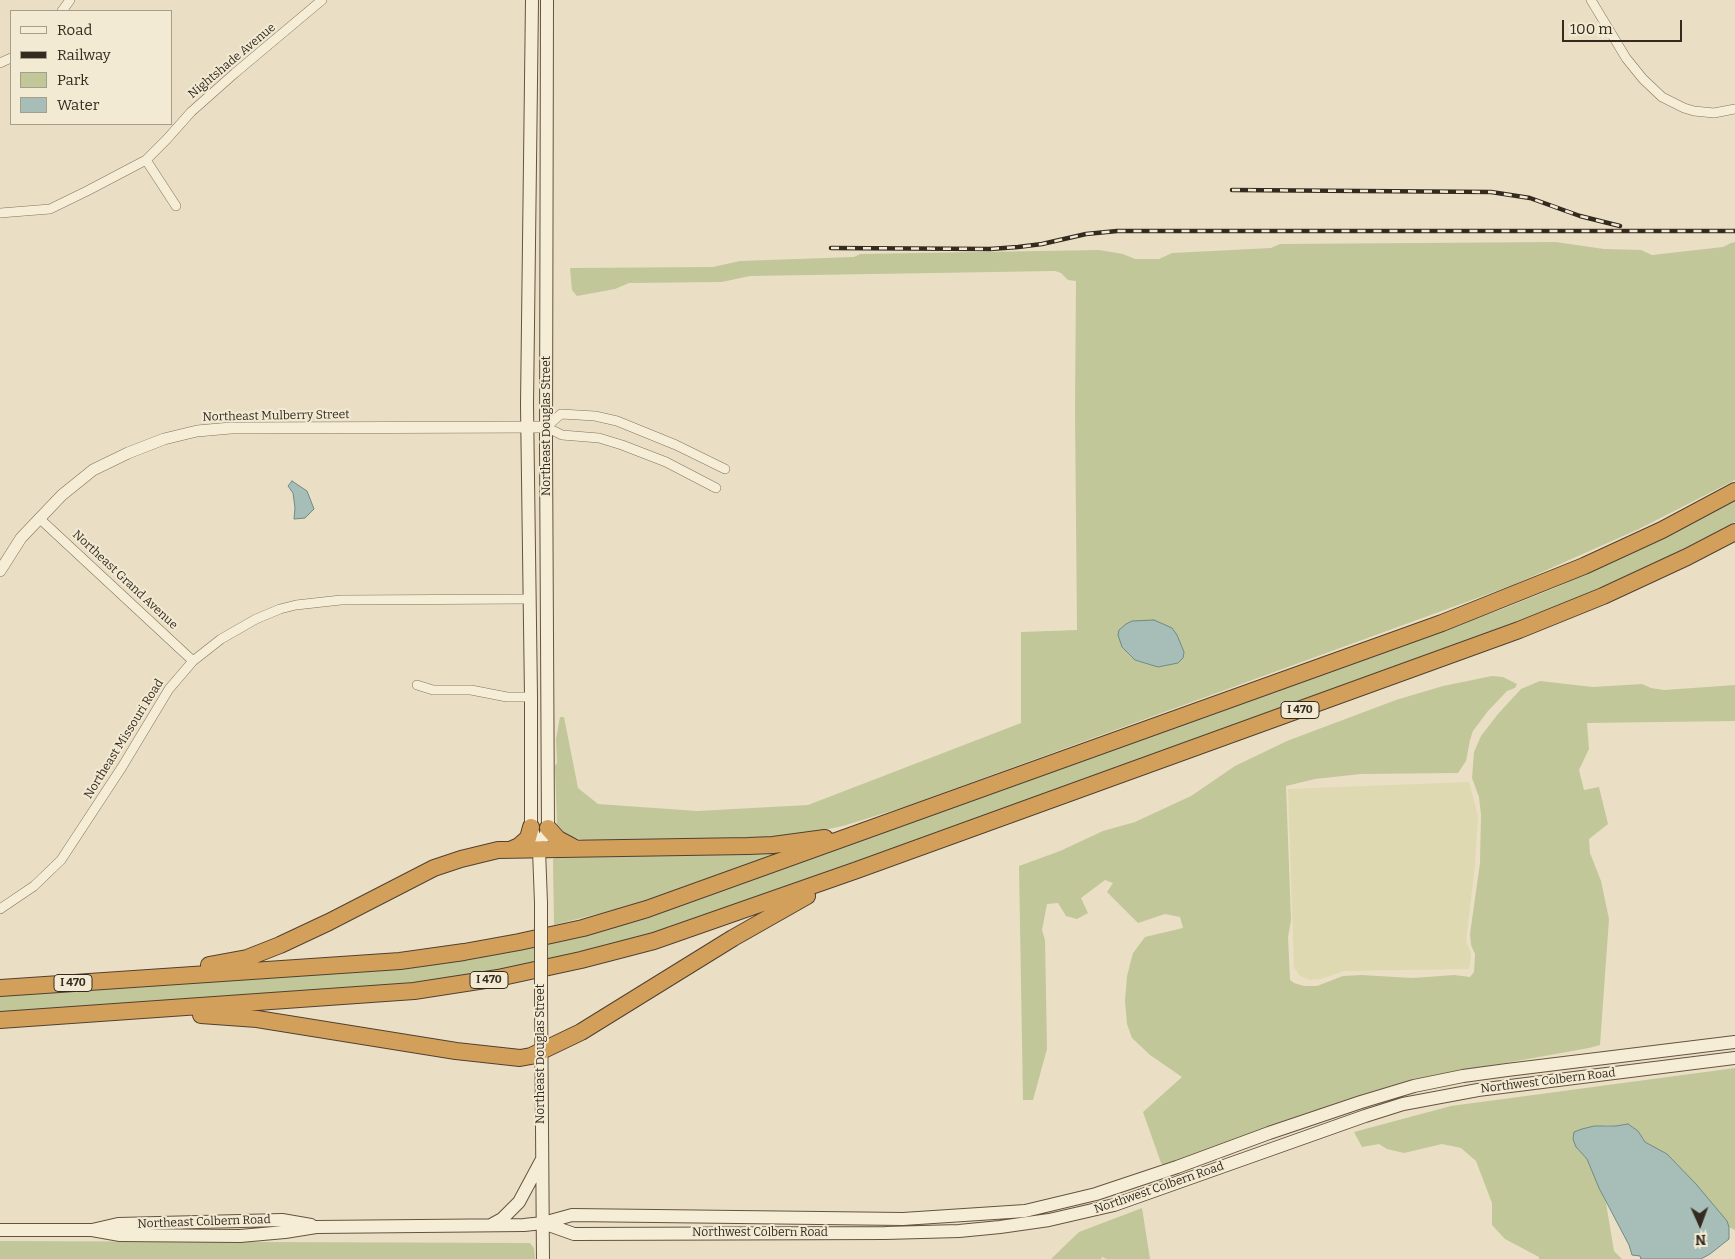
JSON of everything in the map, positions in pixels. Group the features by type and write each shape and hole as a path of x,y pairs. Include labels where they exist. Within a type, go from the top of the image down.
{"highway":[{"name":"I 470","path":"0,988 400,961 464,952 583,928 647,908 885,824 1450,620 1584,566 1662,530 1735,491"},
{"name":"I 470","path":"0,1020 414,991 498,978 581,960 654,941 857,870 1519,630 1603,596 1687,557 1735,532"},
{"path":"145,978 247,958 329,922 434,868 471,856 498,850 773,845 819,839 885,824"},
{"path":"510,850 519,846 528,838 531,828"},
{"path":"548,828 558,839 577,849"},
{"path":"106,1012 224,1016 298,1025 485,1055 520,1058 531,1056 581,1032 733,938 857,870"}],"main road":[{"name":"Northeast Douglas Street","path":"532,0 527,330 531,828 539,850 541,903 543,1259"},
{"name":"Northeast Douglas Street","path":"539,850 548,828 546,427 547,0"},
{"name":"Northwest Colbern Road","path":"383,1226 524,1225 543,1223 572,1215 903,1219 1024,1211 1096,1194 1177,1167 1269,1132 1414,1086 1498,1072 1735,1042"},
{"name":"Northwest Colbern Road","path":"543,1223 574,1234 894,1232 1000,1228 1049,1220 1114,1205 1403,1104 1478,1090 1735,1058"},
{"path":"491,1225 502,1219 519,1202 542,1159"},
{"path":"998,1214 1000,1228"},
{"name":"Northeast Colbern Road","path":"0,1230 92,1230 120,1235 240,1236 316,1227 383,1226"}],"street":[{"name":"Nightshade Avenue","path":"0,213 50,209 146,160 167,140 191,112 322,0"},
{"path":"1591,0 1626,58 1643,79 1662,97 1694,111 1714,113 1735,110"},
{"path":"146,160 176,206"},
{"path":"716,488 666,462 622,445 598,438 562,435 546,427 561,414 596,416 626,424 676,445 724,469"},
{"name":"Northeast Mulberry Street","path":"0,571 21,538 39,518 62,495 93,470 128,453 164,439 197,431 231,428 546,427"},
{"name":"Northeast Grand Avenue","path":"39,518 193,661"},
{"name":"Northeast Missouri Road","path":"0,909 34,886 61,860 122,767 169,689 193,661 221,639 258,618 296,605 341,600 530,599"},
{"path":"417,685 433,690 471,690 500,697 531,698"}],"shaded area":[{"path":"1469,782 1478,816 1475,866 1466,941 1471,954 1469,969 1344,971 1321,979 1310,980 1300,976 1294,968 1288,789"}],"green space":[{"path":"1556,242 1604,249 1641,250 1652,255 1723,247 1735,242 1735,480 1639,529 1513,585 904,807 843,826 774,838 583,840 566,835 557,824 555,766 557,763 556,739 560,717 564,717 578,788 598,804 697,811 808,805 1021,723 1021,632 1077,630 1076,281 1068,280 1061,273 1055,271 750,276 722,282 629,283 615,289 577,296 572,290 570,268 713,267 740,261 854,257 860,254 1099,250 1123,254 1135,259 1159,259 1172,253 1271,248 1280,244","holes":["1184,652 1183,658 1178,663 1158,667 1135,660 1128,654"]},
{"path":"1735,500 1735,522 1664,559 1571,601 1502,629 805,883 648,935 588,952 497,972 402,985 0,1014 0,994 487,953 969,801 1500,610 1557,587 1618,559"},
{"path":"1492,676 1503,677 1517,684 1515,688 1507,691 1488,711 1473,731 1466,761 1458,773 1361,774 1315,779 1286,786 1291,920 1288,937 1290,980 1304,986 1317,986 1343,976 1361,975 1413,978 1454,975 1470,977 1474,972 1475,954 1471,945 1470,934 1480,863 1481,815 1479,797 1472,778 1474,752 1481,736 1521,689 1540,681 1593,687 1642,684 1664,690 1735,685 1735,721 1587,723 1589,749 1579,770 1584,790 1599,787 1608,824 1589,839 1590,853 1601,881 1609,919 1600,1045 1444,1074 1165,1166 1161,1163 1143,1112 1182,1077 1150,1055 1132,1038 1127,1024 1125,1001 1127,976 1133,953 1145,937 1183,928 1180,917 1165,914 1138,923 1107,892 1113,883 1105,880 1081,898 1088,913 1077,919 1066,916 1058,903 1047,904 1042,930 1045,940 1047,1049 1033,1100 1023,1100 1019,866 1060,851 1103,831 1135,822 1191,796 1235,766 1287,741 1396,700 1443,686"},
{"path":"796,847 665,895 554,925 553,859 559,856"},
{"path":"1735,1068 1735,1230 1729,1227 1718,1210 1667,1154 1645,1142 1638,1131 1628,1124 1605,1125 1576,1147 1587,1159 1606,1203 1614,1251 1622,1259 1539,1259 1539,1257 1505,1239 1492,1225 1492,1203 1476,1161 1461,1148 1442,1144 1404,1153 1387,1149 1379,1144 1362,1147 1354,1132 1451,1106"},
{"path":"1142,1208 1150,1259 1107,1259 1102,1257 1101,1259 1051,1259 1079,1232"},
{"path":"0,1241 530,1243 534,1248 535,1259 0,1259"}],"water":[{"path":"292,481 307,491 314,509 305,518 294,519 293,493 288,486"},
{"path":"1154,620 1172,628 1177,635 1184,652 1183,658 1178,663 1158,667 1135,660 1122,647 1118,635 1119,630 1126,624 1132,621"},
{"path":"1628,1124 1638,1131 1645,1142 1667,1154 1696,1184 1727,1221 1729,1239 1710,1254 1701,1259 1641,1259 1640,1256 1632,1255 1629,1245 1599,1188 1587,1159 1576,1147 1573,1139 1574,1132 1582,1129 1594,1126"}],"railway":[{"path":"1232,190 1491,192 1530,198 1580,216 1620,226"},
{"path":"831,248 990,249 1042,244 1086,234 1117,231 1735,231"}]}
